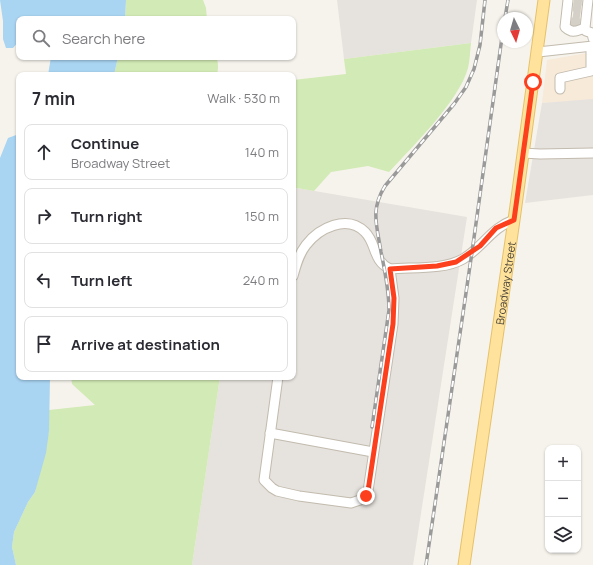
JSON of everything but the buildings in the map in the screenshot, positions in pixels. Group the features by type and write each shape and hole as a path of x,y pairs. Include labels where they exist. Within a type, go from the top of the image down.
{"main road":[{"name":"Broadway Street","path":"464,565 538,52 544,0"}],"street":[{"path":"579,13 582,34 590,44"},
{"path":"560,89 560,78 591,71 590,44 592,33 579,13"},
{"path":"538,52 590,44"},
{"path":"523,153 593,153"},
{"path":"296,263 307,244 314,236 322,230 341,223 352,224 361,228 373,244 378,260 390,269 437,266 456,262 480,246 496,228 514,220"},
{"path":"278,380 264,480 277,491 300,496 351,503 363,500 368,491 393,324 394,298 390,269"},
{"path":"270,433 373,452"}],"shaded area":[{"path":"337,0 477,0 471,43 344,59"},
{"path":"593,52 593,100 542,103 547,60"},
{"path":"593,99 593,195 525,203 542,103"},
{"path":"296,189 467,217 413,565 192,565 220,380 296,380"}],"green space":[{"path":"126,0 203,0 207,16 125,16"},
{"path":"471,43 468,68 455,95 434,123 389,172 368,166 331,172 314,191 296,189 296,80 346,74 344,59"},
{"path":"117,60 217,60 218,64 217,72 115,72"},
{"path":"71,380 220,380 192,565 16,565 12,547 14,532 28,502 35,492 49,431 49,410 95,405 72,384"}],"water":[{"path":"0,0 126,0 125,16 16,16 16,44 13,48 6,48 3,39 3,21"},
{"path":"50,60 117,60 115,72 48,72"},
{"path":"16,135 16,380 50,380 49,431 46,453 35,492 28,502 14,532 12,547 16,565 0,565 0,158 8,138"}],"tunnel":[{"path":"574,0 582,1"},
{"path":"573,7 581,8"},
{"path":"573,15 580,16"},
{"path":"571,22 580,23"}],"railway":[{"path":"372,427 389,310 376,218 377,203 385,186 454,104 466,87 474,69 480,45 485,0"},
{"path":"506,12 508,0"},
{"path":"426,565 500,48"}],"route":[{"path":"366,496 368,491 393,324 394,298 390,269 445,265 462,260 480,246 496,228 508,221 514,220 533,82"}]}
